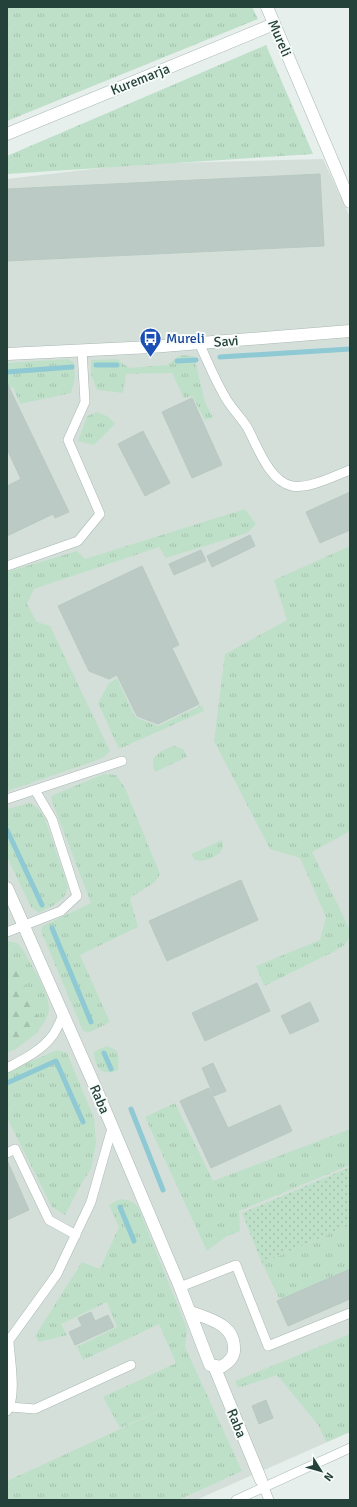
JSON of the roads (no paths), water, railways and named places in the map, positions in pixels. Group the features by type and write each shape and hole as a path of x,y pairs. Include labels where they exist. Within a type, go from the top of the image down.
{"street":[{"name":"Mureli","path":"267,7 350,202"},
{"name":"Kuremarja","path":"7,134 274,24"},
{"name":"Savi","path":"7,354 199,343 350,331"},
{"name":"Raba","path":"7,888 191,1312 210,1365 214,1366 262,1484"},
{"path":"191,1312 224,1326 234,1340 234,1352 229,1363 220,1367 214,1366"}],"lane":[{"path":"199,343 232,408 246,425 272,472 282,483 292,486 309,484 329,479 350,470"},
{"path":"7,566 78,541 100,514 68,440 85,402 82,350"},
{"path":"7,799 122,761"},
{"path":"7,932 61,911 77,896 52,819 35,790"},
{"path":"7,1068 36,1052 54,1034 63,1015"},
{"path":"112,1128 91,1202 58,1274 8,1342 13,1383 8,1409 35,1409 131,1365"},
{"path":"7,1153 15,1149 49,1220 76,1235"},
{"path":"180,1287 236,1265 268,1346 350,1313"},
{"path":"236,1500 262,1484 350,1448"},
{"path":"262,1484 269,1500"}],"waterway":[{"path":"220,357 350,349"},
{"path":"177,361 196,360"},
{"path":"96,365 117,365"},
{"path":"7,372 72,367"},
{"path":"7,830 42,905"},
{"path":"52,928 91,1022"},
{"path":"104,1053 111,1069"},
{"path":"7,1083 56,1061 83,1122"},
{"path":"131,1109 163,1190"},
{"path":"120,1207 134,1241"}],"place":[{"name":"Mureli","path":"150,358"}]}
